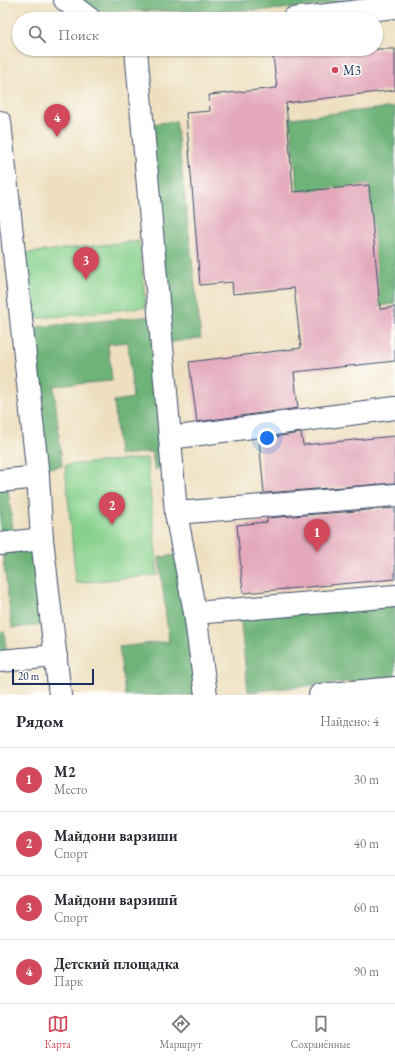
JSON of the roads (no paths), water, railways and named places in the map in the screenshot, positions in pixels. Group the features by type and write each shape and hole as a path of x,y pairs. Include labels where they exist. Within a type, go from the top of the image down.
{"lane":[{"path":"65,0 81,12"},
{"path":"352,12 395,7"},
{"path":"137,56 176,513 195,613 206,695"},
{"path":"0,122 38,477 42,539 60,695"},
{"path":"170,438 395,408"},
{"path":"0,480 38,477"},
{"path":"176,513 395,495"},
{"path":"0,544 42,539"},
{"path":"195,613 395,596"},
{"path":"0,661 56,656"},
{"path":"320,695 395,688"}],"place":[{"name":"М3","path":"335,70"},
{"name":"Детский площадка","path":"57,137"},
{"name":"Майдони варзишӣ","path":"86,280"},
{"name":"Майдони варзиши","path":"112,525"},
{"name":"М2","path":"317,552"}]}
